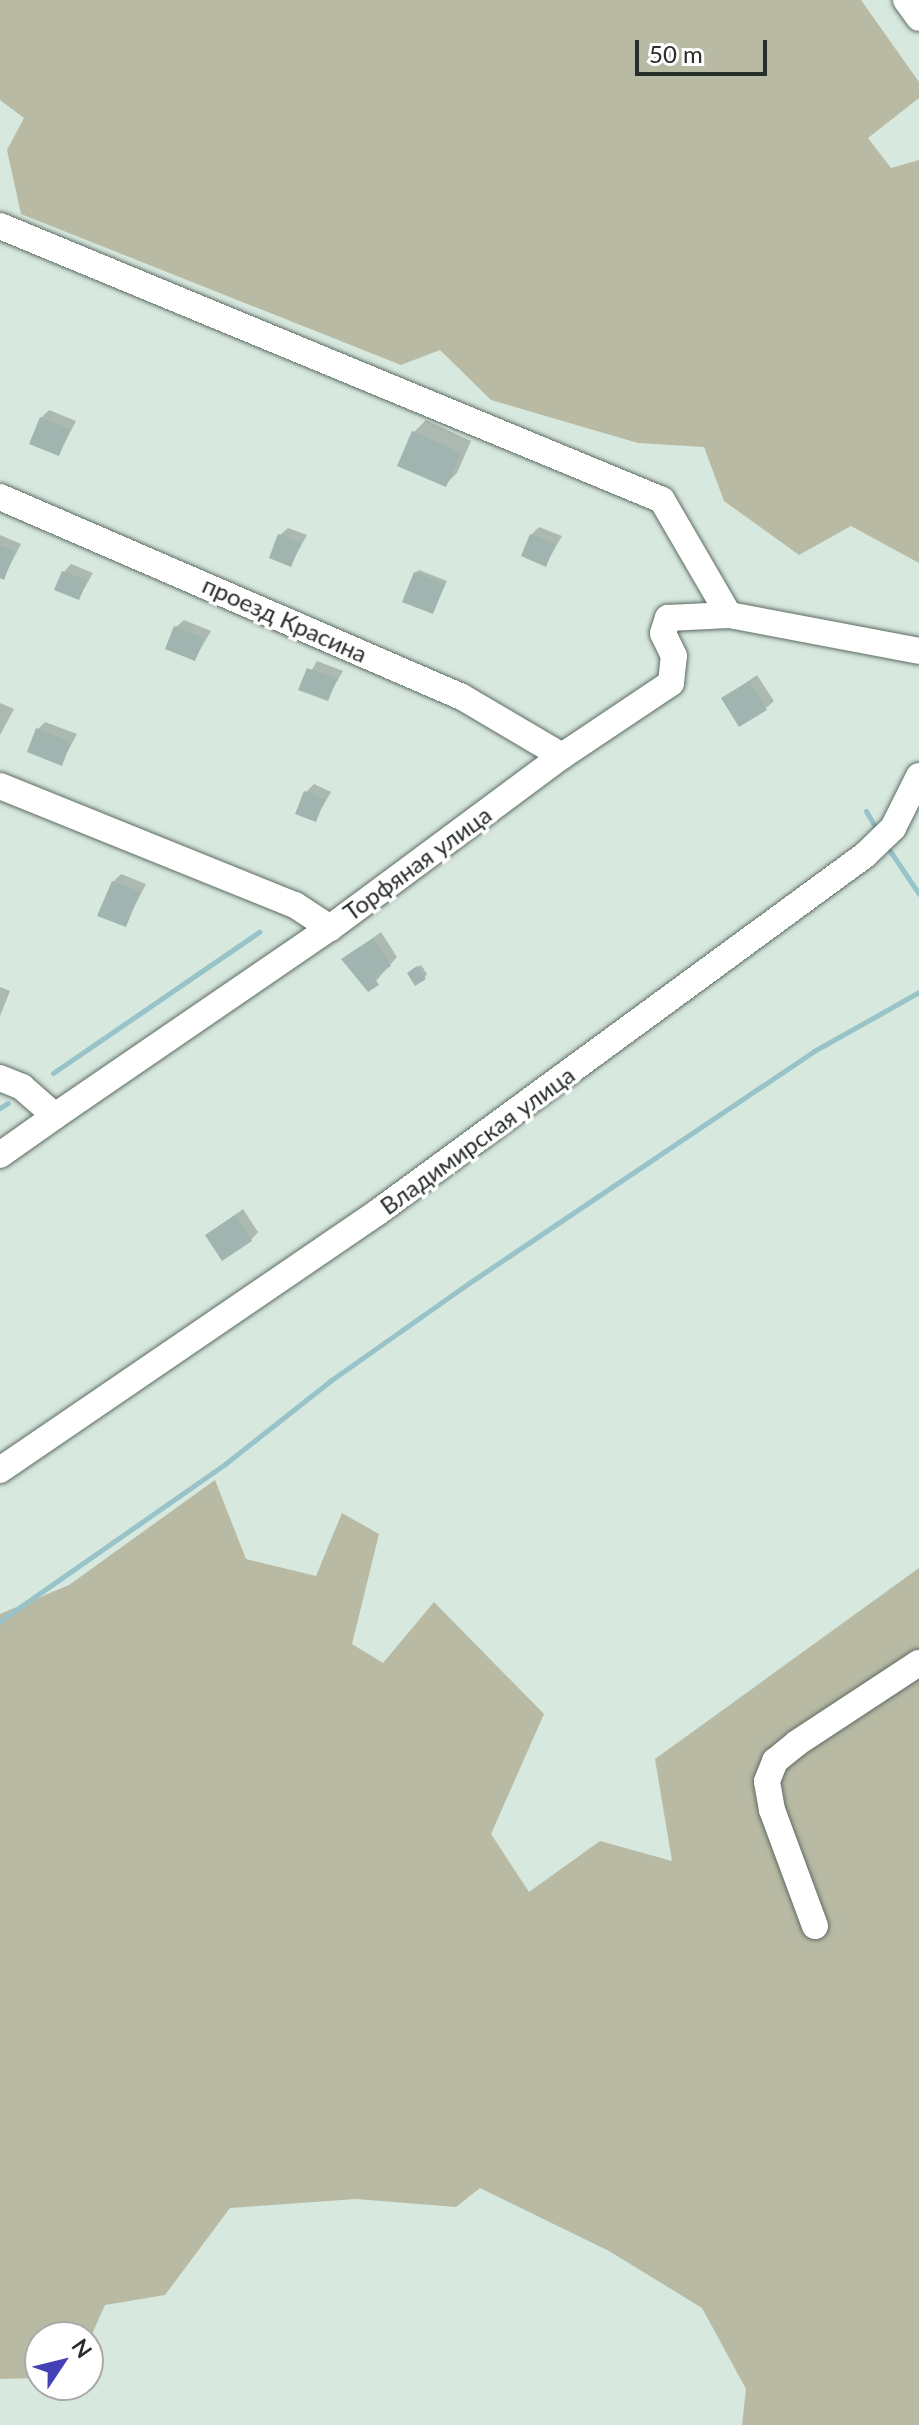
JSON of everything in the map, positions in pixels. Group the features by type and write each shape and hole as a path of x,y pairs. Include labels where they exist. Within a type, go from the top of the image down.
{"street":[{"path":"906,0 919,18"},
{"path":"0,226 662,500 729,615 919,651"},
{"name":"проезд Красина","path":"0,497 462,697 562,756"},
{"name":"Торфяная улица","path":"0,1155 330,928 562,756 671,683 674,656 663,633 668,618 729,615"},
{"name":"Владимирская улица","path":"0,1470 378,1212 865,855 893,828 919,776"},
{"path":"0,786 295,905 330,928"},
{"path":"0,1078 22,1087 55,1116"},
{"path":"815,1926 772,1810 767,1781 775,1761 797,1743 919,1663"}],"green space":[{"path":"0,0 861,0 919,82 919,98 868,138 891,168 919,160 919,563 851,526 799,555 724,501 704,447 638,443 491,400 440,350 401,365 21,214 7,150 24,118 0,100"},
{"path":"215,1480 246,1559 316,1576 342,1513 379,1534 352,1644 383,1663 434,1602 544,1714 491,1834 529,1892 600,1841 672,1861 655,1759 919,1568 919,2425 742,2425 746,2389 702,2308 609,2251 480,2188 456,2207 356,2199 230,2208 165,2295 105,2305 98,2321 24,2321 24,2378 0,2379 0,1614 69,1585"}],"building":[{"path":"40,417 70,429 59,456 29,444"},
{"path":"412,431 461,453 446,487 397,466"},
{"path":"278,534 301,543 291,567 269,558"},
{"path":"530,534 555,544 546,567 521,556"},
{"path":"0,545 15,551 4,580 0,578"},
{"path":"62,571 87,580 79,600 54,590"},
{"path":"414,572 445,584 433,614 402,602"},
{"path":"174,626 204,638 195,661 165,649"},
{"path":"307,668 337,679 328,701 298,690"},
{"path":"749,681 767,710 739,727 721,698"},
{"path":"36,728 71,742 62,766 27,752"},
{"path":"304,791 325,799 316,822 295,814"},
{"path":"112,881 140,892 126,927 97,916"},
{"path":"373,938 391,966 374,977 379,985 368,992 341,959"},
{"path":"417,966 426,979 415,986 407,973"},
{"path":"235,1215 252,1241 222,1261 205,1235"}],"waterway":[{"path":"866,811 877,830"},
{"path":"886,845 919,894"},
{"path":"53,1073 259,932"},
{"path":"0,1621 225,1464 330,1381 469,1283 814,1051 919,992"},
{"path":"0,1108 8,1103"}]}
